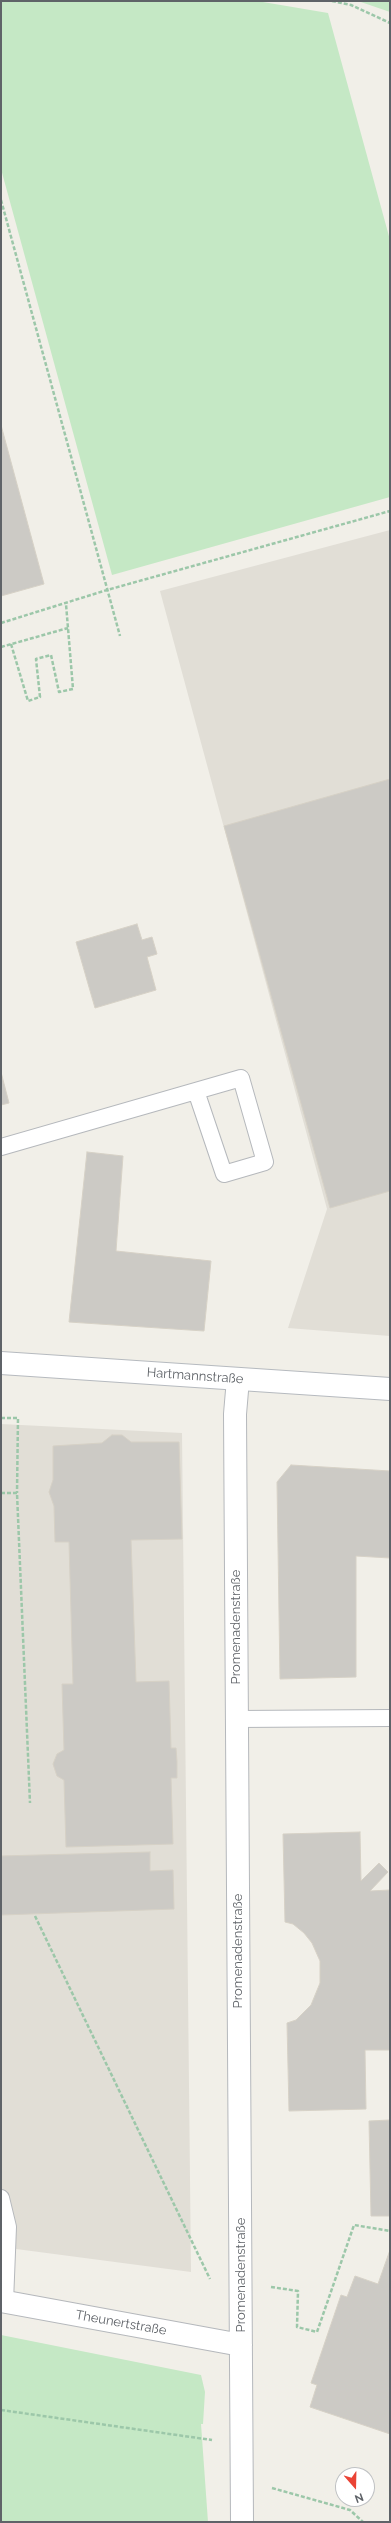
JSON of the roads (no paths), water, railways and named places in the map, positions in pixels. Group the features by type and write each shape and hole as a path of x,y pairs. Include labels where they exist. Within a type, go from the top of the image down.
{"street":[{"name":"Hartmannstraße","path":"1,1363 390,1389"},
{"name":"Promenadenstraße","path":"238,1379 235,1414 241,2345 240,2479 242,2522"},
{"name":"Theunertstraße","path":"3,2302 241,2345"}],"lane":[{"path":"1,1147 241,1078 265,1162 224,1174 196,1092"},
{"path":"237,1719 390,1718"},
{"path":"1,2198 8,2227 3,2302"}]}
